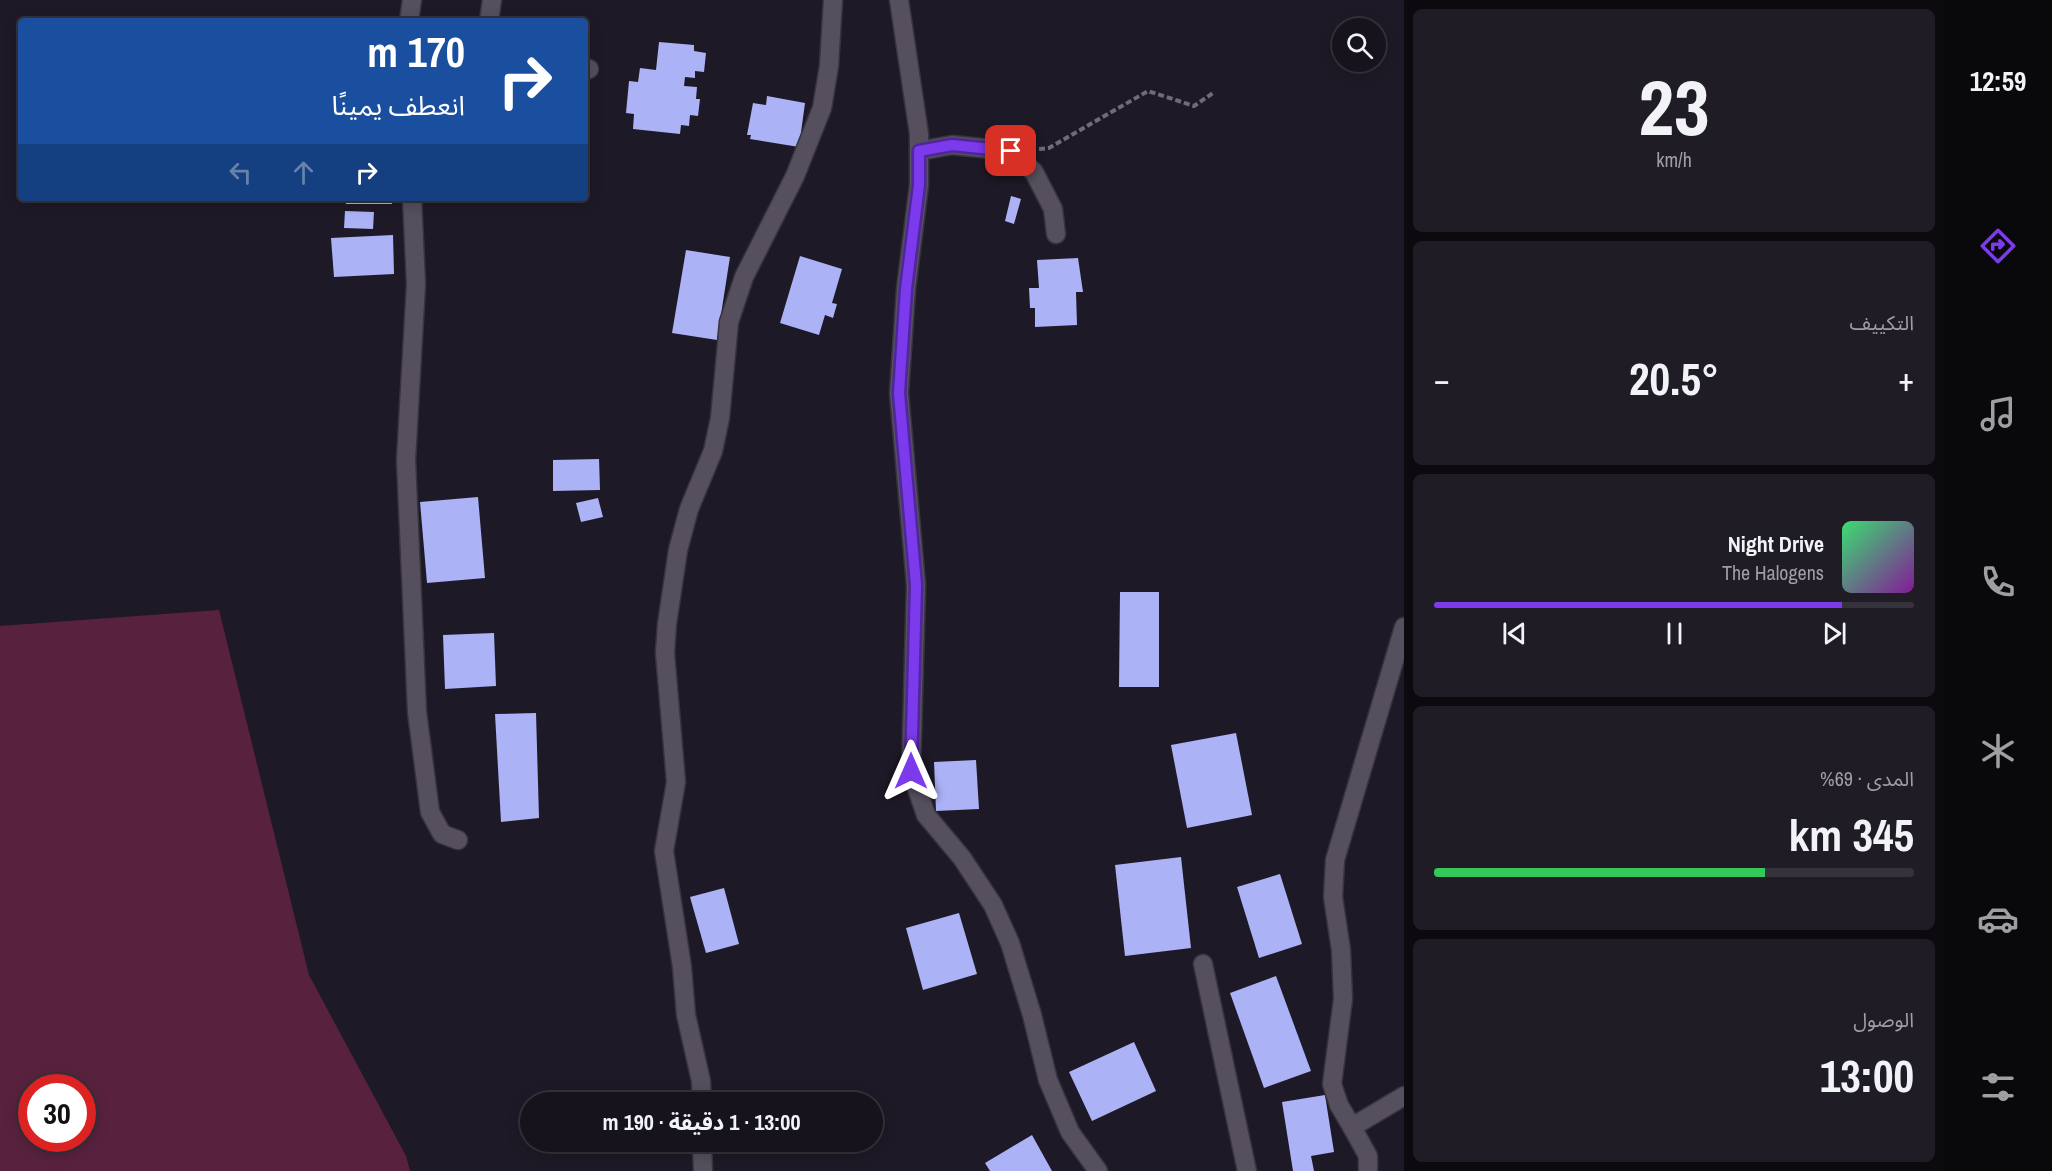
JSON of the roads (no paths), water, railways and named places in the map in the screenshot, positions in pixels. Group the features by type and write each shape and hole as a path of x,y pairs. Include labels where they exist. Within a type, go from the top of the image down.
{"street":[{"path":"409,18 412,0"},
{"path":"489,18 492,0"},
{"path":"702,1092 686,1015 682,967 664,851 676,782 665,653 668,624 678,550 689,509 713,451 720,418 729,322 744,276 795,176 822,108 829,66 834,0"},
{"path":"899,0 919,151 919,185 906,289 899,393 916,585 911,771 926,815 962,858 993,905 1013,954 1048,1080 1070,1132 1098,1171"},
{"path":"919,151 952,145 1011,151 1034,172 1053,209 1056,234"},
{"path":"412,201 416,284 406,460 417,712 430,812 442,834 458,840"},
{"path":"1368,1171 1368,1156 1339,1105 1332,1084 1343,999 1341,950 1333,897 1335,860 1404,627"},
{"path":"1203,964 1247,1171"},
{"path":"1352,1126 1404,1096"},
{"path":"702,1152 703,1171"}]}
